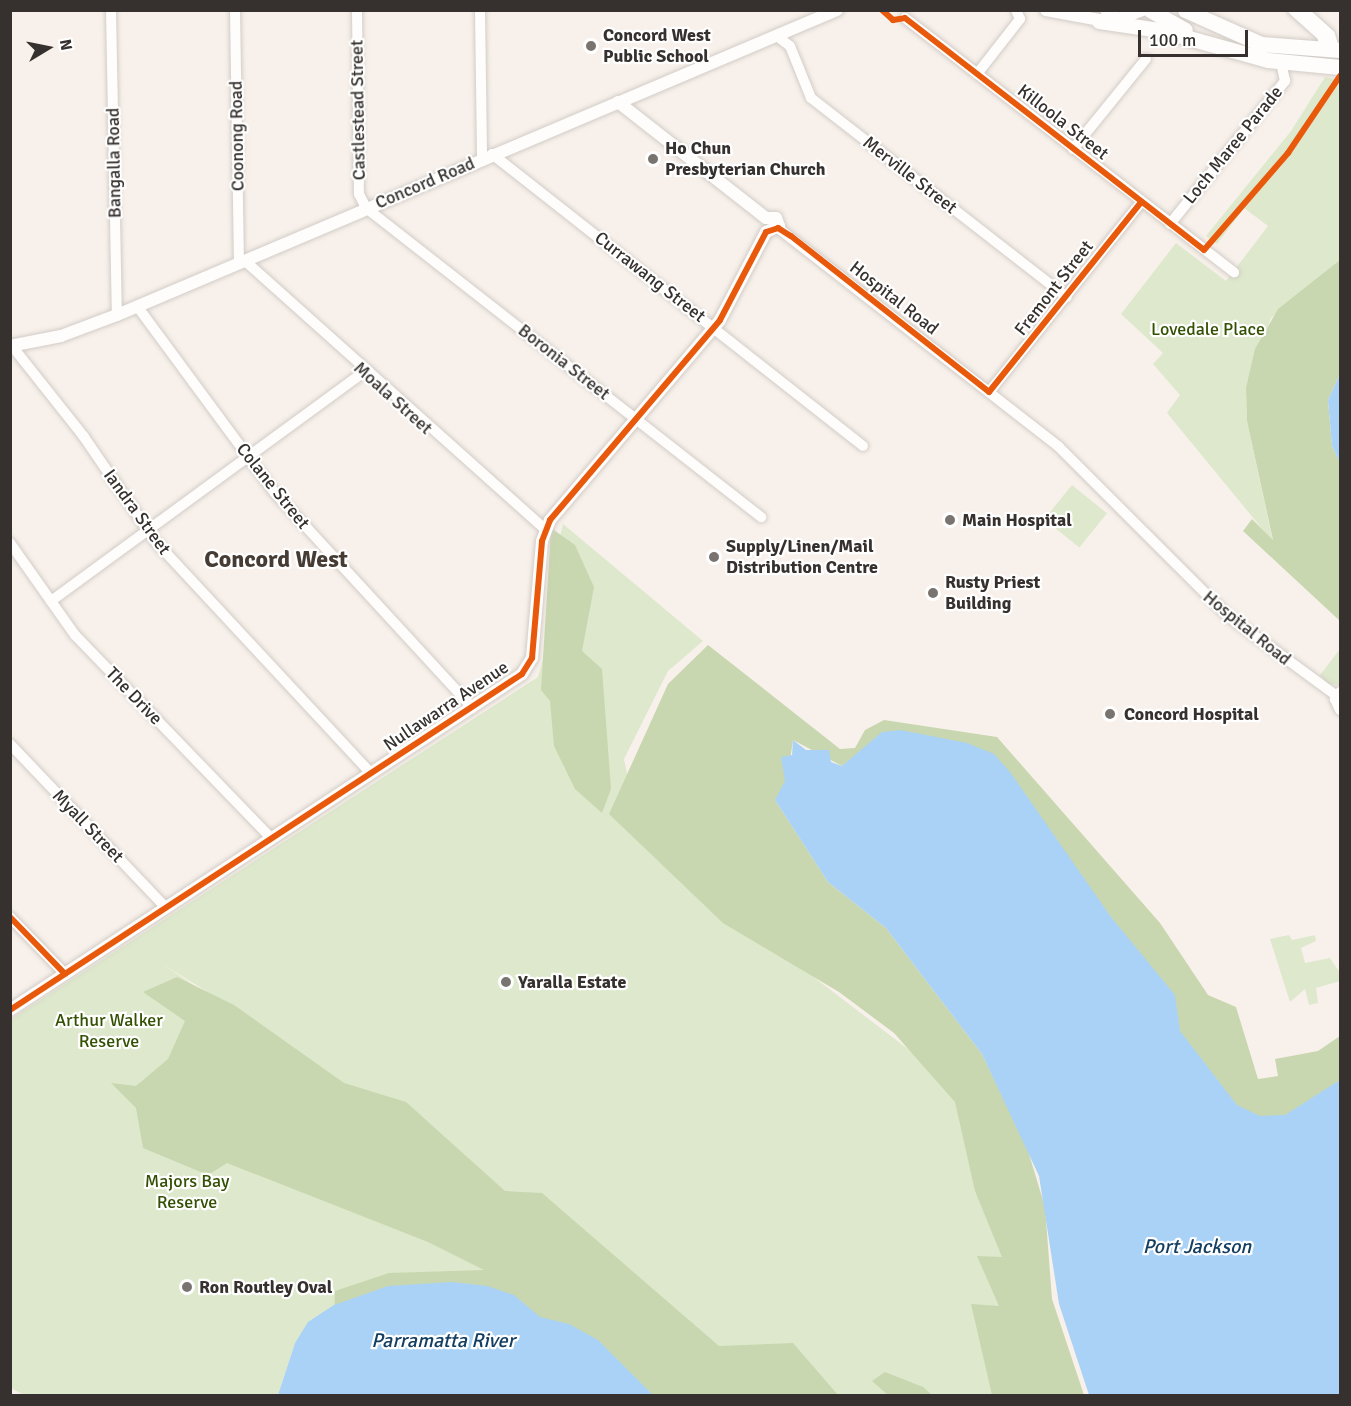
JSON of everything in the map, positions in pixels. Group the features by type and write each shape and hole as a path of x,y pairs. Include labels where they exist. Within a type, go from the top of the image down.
{"highway":[{"path":"1150,10 1223,49"},
{"path":"1103,16 1223,49 1281,62 1335,67 1336,47 1302,51 1249,40 1185,10"}],"main road":[{"name":"Concord Road","path":"11,346 61,336 117,315 837,10"},
{"path":"1046,10 1124,20 1143,10"},
{"path":"1103,16 1114,10"},
{"path":"546,530 714,327 772,230 766,218 618,102"},
{"name":"Nullawarra Avenue","path":"10,1010 522,674 532,658 546,530"}],"street":[{"name":"Bangalla Road","path":"111,10 117,315"},
{"name":"Coonong Road","path":"235,10 242,261"},
{"name":"Castlestead Street","path":"357,10 359,194 366,208"},
{"path":"480,10 487,157"},
{"path":"1293,10 1324,40 1336,47"},
{"path":"1303,10 1330,35 1336,47"},
{"path":"1303,10 1336,47"},
{"path":"977,74 1018,15"},
{"name":"Killoola Street","path":"905,18 1234,273"},
{"path":"1302,51 1312,44 1312,27"},
{"name":"Merville Street","path":"777,36 790,46 811,98 1066,297"},
{"path":"1073,149 1146,59"},
{"name":"Loch Maree Parade","path":"1170,224 1285,81 1281,62"},
{"name":"Currawang Street","path":"487,157 714,327 863,446"},
{"name":"Fremont Street","path":"990,392 1141,202"},
{"name":"Boronia Street","path":"366,208 761,517"},
{"name":"Hospital Road","path":"772,230 990,392 1084,469 1228,616 1339,694"},
{"name":"Moala Street","path":"242,261 364,372 546,530"},
{"name":"Colane Street","path":"137,306 248,458 473,708"},
{"name":"Iandra Street","path":"11,346 148,531 371,773"},
{"path":"51,601 364,372"},
{"name":"The Drive","path":"10,543 75,635 271,838"},
{"path":"1339,694 1341,710"},
{"name":"Myall Street","path":"10,744 166,908"},
{"path":"10,917 65,974"}],"green space":[{"name":"Lovedale Place","path":"1325,77 1340,80 1340,260 1271,318 1246,388 1247,421 1273,542 1167,413 1180,395 1153,364 1163,353 1121,314 1176,243 1226,281 1268,226 1244,208 1217,244 1206,236 1291,131"},
{"path":"1340,260 1340,374 1328,400 1332,446 1340,463 1340,621 1243,531 1252,519 1273,540 1247,421 1246,388 1255,349 1278,309"},
{"path":"1072,485 1107,513 1079,548 1044,519"},
{"name":"Yaralla Estate","path":"563,524 703,641 668,671 624,759 631,792 689,882 929,1065 971,1109 1059,1395 710,1395 295,1343 278,1395 26,1396 11,1388 11,1019 538,677 554,619 554,560","holes":["161,963 254,1021 339,1083"]},
{"path":"551,528 575,545 594,587 582,651 602,669 611,789 602,813 575,789 554,746 550,701 541,690"},
{"path":"708,645 840,749 855,748 865,730 884,720 997,737 1160,923 1208,995 1236,1007 1258,1079 1278,1076 1275,1059 1318,1051 1340,1036 1340,1092 1277,1127 1230,1110 866,747 842,766 793,740 787,782 775,800 828,882 886,928 982,1054 1026,1144 1045,1207 1052,1299 1084,1395 992,1395 971,1304 999,1306 977,1256 1002,1257 975,1191 955,1102 894,1033 839,992 723,923 609,814 668,684"},
{"path":"1340,649 1340,685 1327,684 1320,675"},
{"path":"1289,935 1292,940 1315,935 1316,941 1301,948 1305,963 1330,958 1340,973 1340,981 1316,988 1318,1003 1309,1005 1305,989 1290,1002 1270,939"},
{"path":"177,977 234,1005 344,1083 406,1102 505,1191 542,1193 719,1346 793,1343 838,1395 613,1395 334,1322 335,1291 389,1273 484,1270 428,1242 227,1163 208,1175 143,1148 136,1108 111,1083 136,1086 168,1059 185,1021 143,992"},
{"path":"885,1372 923,1387 932,1395 888,1395 872,1381"}],"water":[{"path":"1340,374 1340,463 1332,446 1328,400"},
{"name":"Port Jackson","path":"900,730 967,743 994,754 1010,772 1111,917 1175,995 1180,1031 1237,1105 1260,1116 1285,1115 1340,1080 1340,1395 1089,1395 1059,1304 1039,1176 982,1054 886,928 828,882 775,800 785,781 781,757 792,755 793,740 806,750 829,750 831,762 842,766 882,732"},
{"name":"Parramatta River","path":"452,1282 487,1286 514,1295 540,1317 569,1324 598,1340 653,1395 278,1395 295,1343 308,1322 334,1305 388,1286"}],"cycle path":[{"path":"882,10 893,20 905,18 1204,250 1288,153 1340,76"},
{"path":"10,1010 522,674 532,658 542,541 550,520 720,320 766,232 778,228 791,236 989,392 1141,202"},
{"path":"10,917 65,974"}],"place":[{"name":"Concord West Public School","path":"591,46"},
{"name":"Ho Chun Presbyterian Church","path":"653,159"},
{"name":"Main Hospital","path":"950,520"},
{"name":"Supply/Linen/Mail Distribution Centre","path":"714,557"},
{"name":"Rusty Priest Building","path":"933,593"},
{"name":"Concord Hospital","path":"1110,714"},
{"name":"Yaralla Estate","path":"506,982"},
{"name":"Ron Routley Oval","path":"187,1287"}],"district":[{"name":"Concord West","path":"276,560"}],"park label":[{"name":"Arthur Walker Reserve","path":"109,1031"},
{"name":"Majors Bay Reserve","path":"187,1192"}]}
